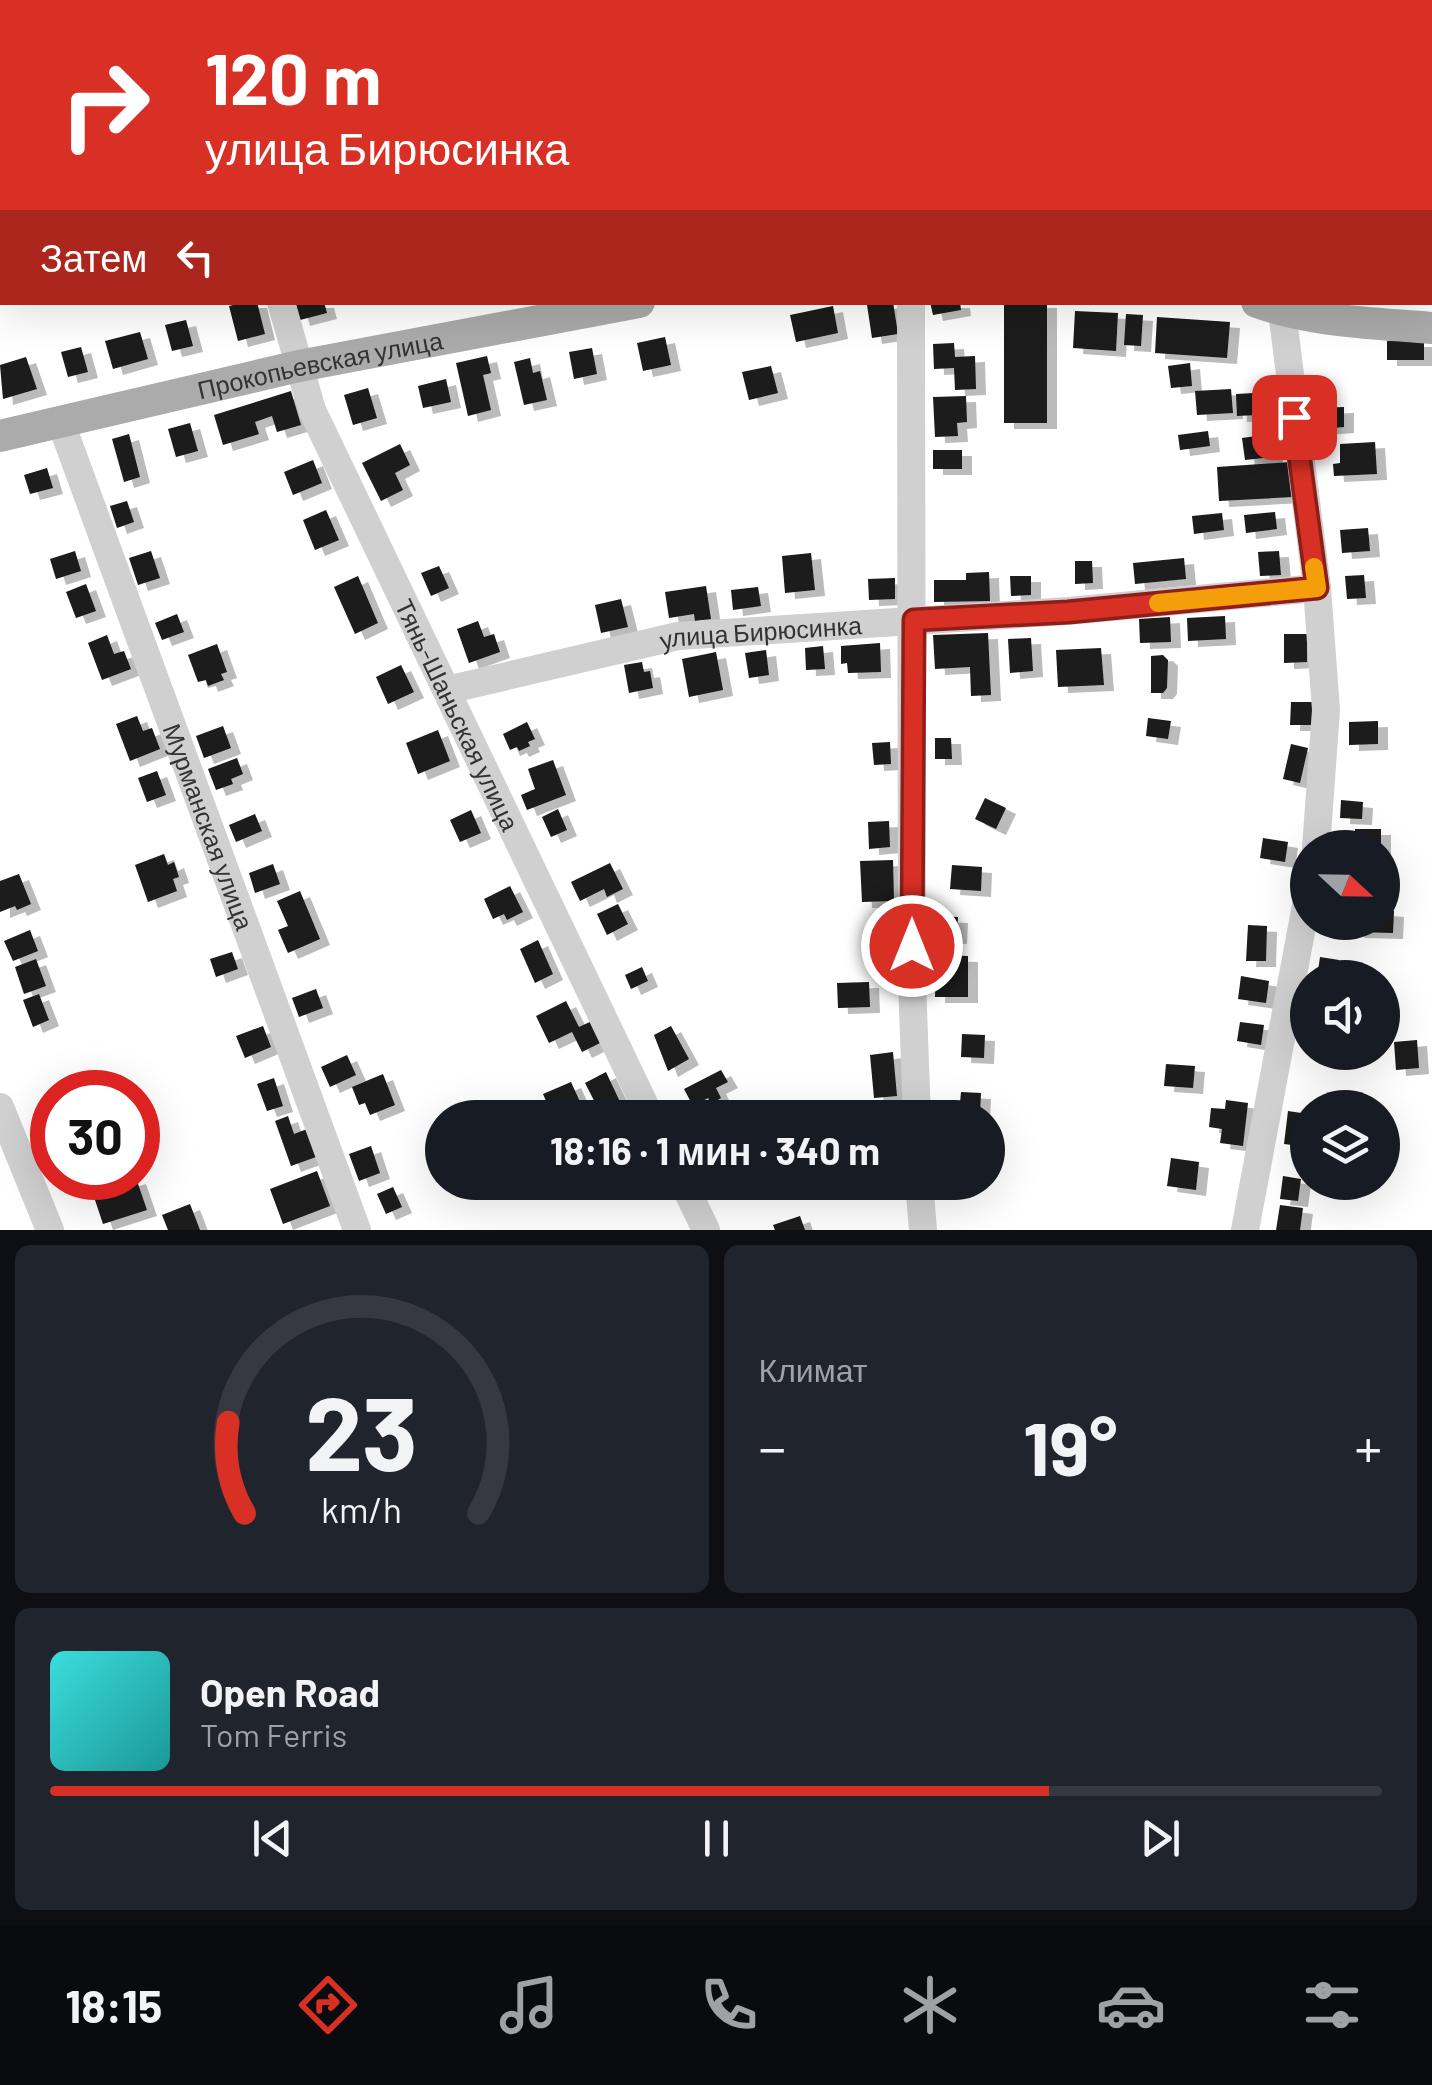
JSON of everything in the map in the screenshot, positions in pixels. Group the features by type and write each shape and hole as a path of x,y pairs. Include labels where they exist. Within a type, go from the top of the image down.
{"main road":[{"name":"Прокопьевская улица","path":"0,436 299,366 623,305"},
{"path":"1270,307 1432,328"}],"street":[{"name":"Тянь-Шаньская улица","path":"283,305 312,410 642,1100"},
{"path":"912,305 915,1100"},
{"path":"1270,307 1317,588 1326,710 1317,830"},
{"name":"Мурманская улица","path":"61,423 357,1230"},
{"name":"улица Бирюсинка","path":"447,690 678,636 1068,612 1317,588"},
{"path":"1245,1230 1300,940"},
{"path":"0,1106 50,1230"},
{"path":"692,1200 706,1230"},
{"path":"921,1200 922,1230"}],"building":[{"path":"258,305 265,334 238,341 229,306"},
{"path":"296,305 325,305 327,313 300,320"},
{"path":"867,305 893,305 898,334 872,338"},
{"path":"931,305 960,305 961,310 933,315"},
{"path":"1004,305 1047,305 1047,423 1004,423"},
{"path":"833,306 838,333 796,342 790,315"},
{"path":"1075,311 1118,313 1116,351 1073,348"},
{"path":"1126,314 1143,315 1141,346 1124,345"},
{"path":"1157,317 1230,322 1227,358 1155,353"},
{"path":"186,320 193,346 172,351 165,325"},
{"path":"140,332 148,359 113,369 105,341"},
{"path":"665,337 671,365 643,371 637,343"},
{"path":"1387,341 1424,341 1424,360 1387,360"},
{"path":"954,343 955,357 975,356 976,389 955,390 954,368 934,369 933,344"},
{"path":"81,347 88,372 68,377 61,352"},
{"path":"592,348 597,374 574,379 569,352"},
{"path":"487,356 491,373 483,375 491,410 468,416 456,363"},
{"path":"26,357 37,389 3,399 0,365"},
{"path":"530,358 533,373 540,371 547,400 524,405 514,362"},
{"path":"1190,363 1192,386 1171,388 1168,366"},
{"path":"771,366 778,393 749,400 742,372"},
{"path":"446,379 451,402 423,408 418,386"},
{"path":"368,388 377,418 353,425 344,395"},
{"path":"1231,389 1233,413 1197,415 1195,391"},
{"path":"291,391 301,425 277,432 272,416 255,422 259,434 223,445 214,415"},
{"path":"1274,392 1275,414 1237,416 1236,394"},
{"path":"966,396 967,422 957,423 958,436 935,437 933,397"},
{"path":"1344,407 1344,427 1319,429 1318,408"},
{"path":"190,423 198,451 176,457 168,429"},
{"path":"1208,431 1210,446 1180,450 1178,435"},
{"path":"129,434 140,477 124,482 112,439"},
{"path":"1271,434 1273,457 1245,460 1242,438"},
{"path":"1375,442 1377,474 1334,476 1333,464 1340,463 1340,444"},
{"path":"400,444 410,465 395,473 403,490 381,501 362,463"},
{"path":"933,450 962,450 962,469 933,469"},
{"path":"313,460 322,483 293,495 284,472"},
{"path":"1291,462 1293,497 1219,501 1217,467"},
{"path":"47,468 53,488 30,494 24,475"},
{"path":"127,501 134,522 117,528 110,506"},
{"path":"326,510 339,540 315,550 303,520"},
{"path":"1275,512 1277,529 1246,533 1244,515"},
{"path":"1222,513 1224,530 1194,534 1192,516"},
{"path":"1368,528 1370,551 1342,553 1340,530"},
{"path":"75,551 81,571 56,579 50,559"},
{"path":"151,551 160,578 138,585 129,558"},
{"path":"1279,551 1281,575 1260,576 1258,552"},
{"path":"811,553 815,590 785,593 782,556"},
{"path":"1184,558 1186,579 1135,584 1133,563"},
{"path":"1075,561 1092,561 1093,583 1075,584"},
{"path":"439,566 449,588 431,596 421,573"},
{"path":"989,572 990,601 934,602 934,580 966,580 966,573"},
{"path":"1364,575 1366,598 1347,599 1345,576"},
{"path":"358,576 378,623 355,634 334,587"},
{"path":"1010,576 1031,576 1031,595 1011,596"},
{"path":"895,578 895,599 869,600 868,579"},
{"path":"86,584 96,611 76,618 66,592"},
{"path":"706,586 711,619 695,621 694,614 669,618 665,592"},
{"path":"758,587 761,606 733,610 731,590"},
{"path":"621,599 628,627 601,633 595,605"},
{"path":"177,614 184,632 162,640 155,623"},
{"path":"1225,616 1226,639 1188,641 1187,618"},
{"path":"1170,617 1171,642 1140,643 1139,619"},
{"path":"478,621 484,637 494,634 500,652 469,663 457,629"},
{"path":"988,633 991,695 971,696 970,667 935,669 933,635"},
{"path":"1284,634 1307,634 1307,662 1284,663"},
{"path":"107,635 114,654 124,651 131,669 102,680 88,643"},
{"path":"1031,638 1033,671 1010,673 1008,639"},
{"path":"880,643 881,672 848,673 847,663 841,664 841,646"},
{"path":"217,644 227,672 221,674 224,680 208,686 206,680 198,682 188,655"},
{"path":"823,646 825,669 806,670 805,648"},
{"path":"1101,648 1104,685 1058,687 1056,650"},
{"path":"766,650 769,675 749,678 745,653"},
{"path":"716,652 723,690 689,697 682,659"},
{"path":"1163,655 1168,660 1167,688 1163,693 1151,693 1151,656"},
{"path":"642,662 644,672 650,671 653,688 629,693 624,665"},
{"path":"401,665 414,692 388,704 376,677"},
{"path":"1291,702 1315,702 1315,725 1290,725"},
{"path":"137,716 143,731 152,728 160,749 130,761 116,724"},
{"path":"1148,718 1171,721 1168,739 1146,736"},
{"path":"1378,721 1378,744 1349,745 1349,722"},
{"path":"527,722 535,739 519,751 517,747 510,750 503,734"},
{"path":"223,726 231,748 204,758 196,736"},
{"path":"438,730 450,761 418,774 406,743"},
{"path":"935,738 951,738 952,759 935,759"},
{"path":"890,742 891,764 874,765 872,743"},
{"path":"1291,744 1308,748 1300,783 1283,779"},
{"path":"237,758 243,774 231,779 233,784 216,790 208,769"},
{"path":"553,760 566,795 527,810 521,795 535,789 528,769"},
{"path":"157,771 166,795 147,802 138,778"},
{"path":"985,798 1006,808 996,829 975,819"},
{"path":"1341,800 1363,802 1362,819 1340,818"},
{"path":"558,809 567,830 551,837 542,817"},
{"path":"471,810 481,833 460,842 450,820"},
{"path":"255,814 262,831 236,842 229,825"},
{"path":"889,821 890,847 869,849 868,822"},
{"path":"1263,838 1288,842 1285,862 1260,858"},
{"path":"164,854 168,865 174,862 179,877 173,879 177,891 148,902 135,865"},
{"path":"893,860 894,901 862,902 860,861"},
{"path":"610,863 623,889 607,897 604,889 580,901 571,882"},
{"path":"273,864 280,884 255,893 249,873"},
{"path":"952,865 982,867 981,891 950,889"},
{"path":"19,874 31,904 0,912 0,881"},
{"path":"510,886 523,912 507,920 504,914 493,919 484,899"},
{"path":"300,891 320,939 288,953 278,930 288,926 277,901"},
{"path":"618,904 628,924 607,935 597,914"},
{"path":"931,916 958,917 957,938 931,937"},
{"path":"1248,925 1267,926 1266,961 1246,961"},
{"path":"30,930 38,951 13,961 4,941"},
{"path":"895,933 897,968 867,969 865,934"},
{"path":"538,940 553,974 535,983 520,949"},
{"path":"232,952 238,969 216,977 210,959"},
{"path":"928,955 968,956 968,997 935,997 936,969 928,969"},
{"path":"36,959 46,986 24,994 15,967"},
{"path":"642,967 648,981 631,989 625,975"},
{"path":"1241,976 1269,981 1266,1003 1238,999"},
{"path":"869,982 870,1007 838,1008 837,983"},
{"path":"316,989 323,1008 299,1017 292,998"},
{"path":"39,994 49,1020 33,1027 23,1000"},
{"path":"566,1001 579,1027 592,1021 602,1042 582,1052 572,1032 549,1043 536,1016"},
{"path":"1240,1022 1264,1025 1261,1045 1237,1041"},
{"path":"263,1026 271,1047 245,1058 236,1036"},
{"path":"671,1026 689,1059 668,1071 654,1035"},
{"path":"962,1034 985,1035 984,1058 961,1057"},
{"path":"1417,1040 1419,1068 1400,1070 1400,1041"},
{"path":"893,1052 897,1096 874,1098 870,1055"},
{"path":"347,1055 356,1075 330,1087 321,1067"},
{"path":"1166,1064 1195,1066 1193,1088 1164,1086"},
{"path":"721,1070 728,1082 716,1088 721,1098 718,1100 690,1100 684,1089"},
{"path":"606,1072 619,1100 594,1100 585,1083"},
{"path":"383,1074 395,1105 370,1115 365,1103 359,1105 352,1087"},
{"path":"274,1078 283,1106 267,1111 257,1084"},
{"path":"571,1082 579,1100 546,1100 543,1094"},
{"path":"961,1092 981,1093 981,1100 960,1100"},
{"path":"1226,1100 1248,1103 1243,1146 1220,1143 1222,1129 1209,1127 1211,1108 1225,1109"},
{"path":"1288,1111 1290,1111 1290,1145 1284,1144"},
{"path":"288,1116 294,1134 307,1129 316,1157 291,1166 275,1121"},
{"path":"371,1146 380,1173 359,1181 349,1154"},
{"path":"1171,1158 1199,1162 1196,1190 1167,1186"},
{"path":"317,1171 330,1206 283,1224 270,1189"},
{"path":"1283,1176 1290,1177 1290,1200 1298,1201 1280,1199"},
{"path":"393,1187 402,1207 386,1214 377,1194"},
{"path":"95,1200 144,1200 147,1210 103,1224"},
{"path":"190,1204 200,1230 168,1230 162,1215"},
{"path":"1280,1205 1303,1208 1300,1230 1276,1230"},
{"path":"800,1216 805,1230 775,1230 773,1225"}],"slow traffic":[{"path":"1158,603 1317,588 1314,567"}],"route":[{"path":"912,946 914,620 1068,612 1317,588 1294,417"}]}
